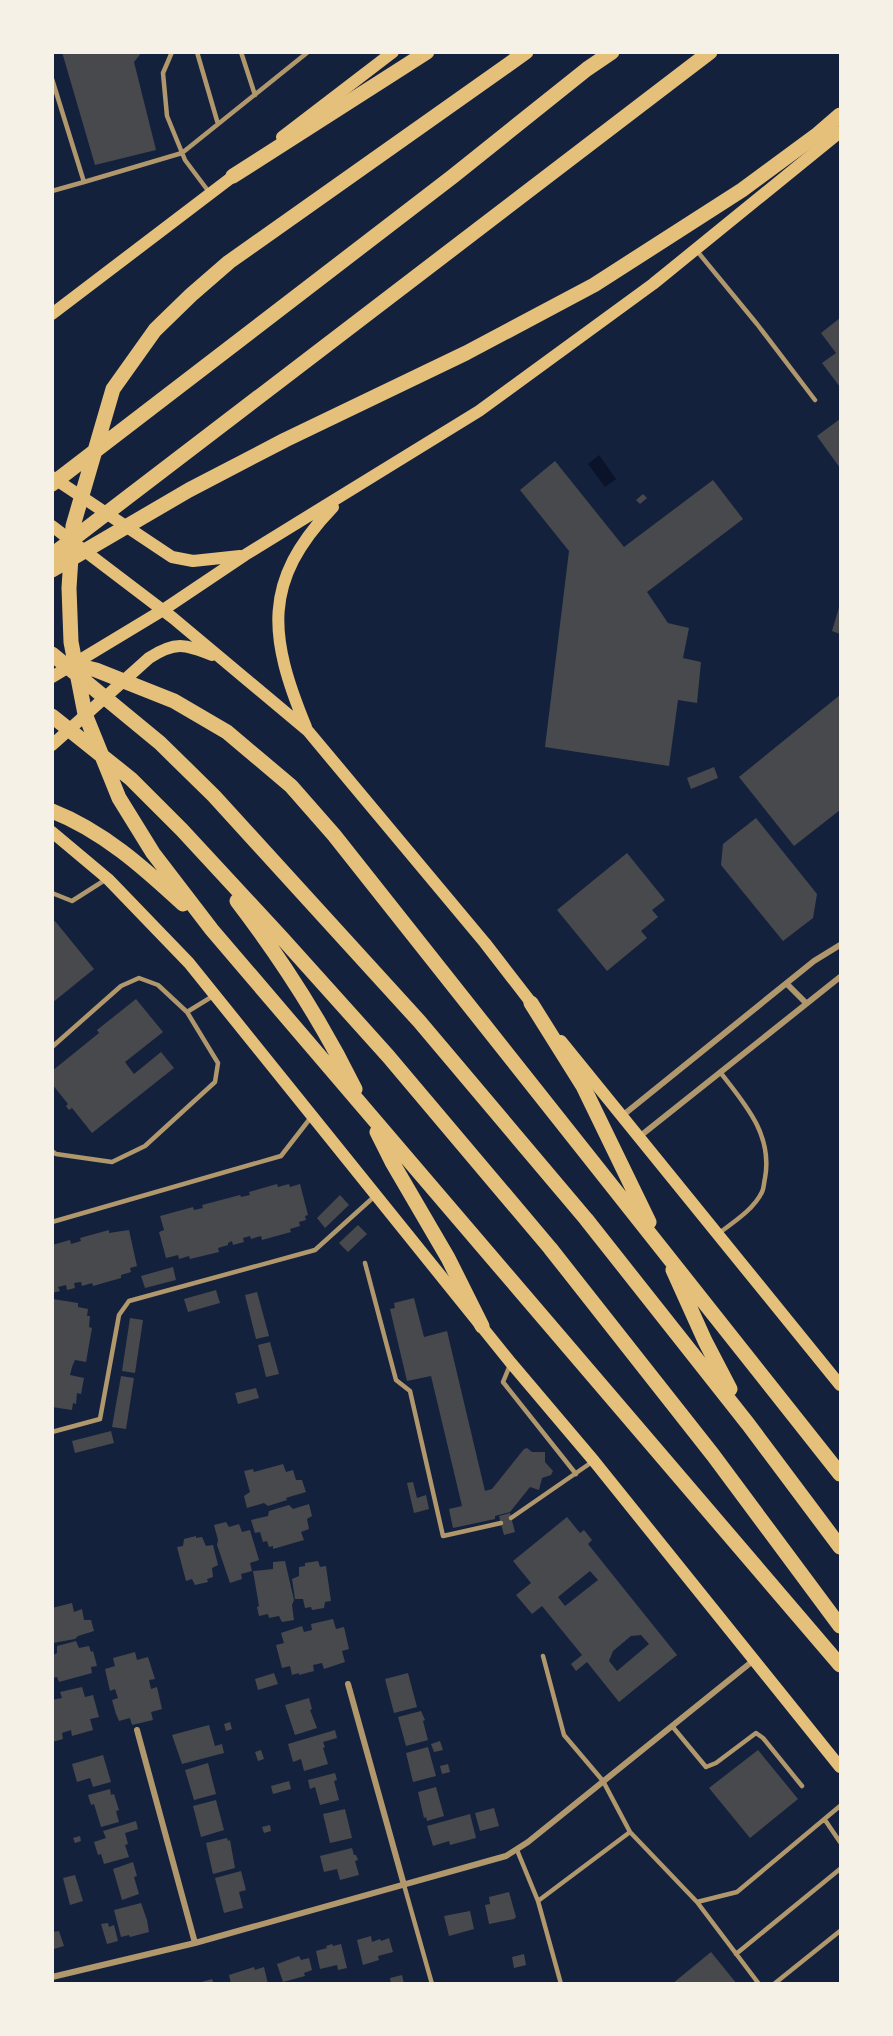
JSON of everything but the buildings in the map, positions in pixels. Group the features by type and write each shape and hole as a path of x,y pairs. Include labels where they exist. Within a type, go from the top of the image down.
{"highway":[{"path":"233,176 428,52"},
{"path":"526,52 229,262 155,330 113,389 73,526 69,588 71,642 85,714 119,798 153,853 212,930 840,1665"},
{"path":"52,481 69,472 115,434 208,366 452,177 607,52"},
{"path":"587,69 612,52"},
{"path":"52,555 710,52"},
{"path":"52,570 189,490 305,430 466,353 594,285 742,189 818,134 840,115"},
{"path":"52,654 159,744 214,796 419,1021 556,1183 748,1424 840,1547"},
{"path":"52,659 96,670 174,701 227,732 291,786 334,835 840,1474"},
{"path":"52,716 131,778 282,938 388,1056 550,1248 713,1455 840,1626"},
{"path":"52,811 79,823 115,846 152,875 212,930"},
{"path":"182,830 266,939 330,1038 392,1162 448,1258 482,1326"},
{"path":"531,1003 583,1086 705,1341 748,1424"}],"main road":[{"path":"52,314 211,195 393,52"},
{"path":"52,677 479,411 653,284 840,132"},
{"path":"52,481 172,557 193,561 245,555"},
{"path":"308,731 282,660 278,629 279,599 287,573 302,543 344,495"},
{"path":"52,526 162,610 308,731 485,943 638,1137 840,1385"},
{"path":"52,745 149,658 163,649 187,645 221,658"},
{"path":"52,832 108,879 157,928 215,994 511,1363 594,1461 840,1767"},
{"path":"52,842 74,849"}],"street":[{"path":"622,1116 814,961 840,945"},
{"path":"638,1137 840,977"},
{"path":"787,984 806,1003"},
{"path":"52,1977 195,1943 496,1860 517,1850 754,1660"},
{"path":"348,1684 404,1885"},
{"path":"137,1730 195,1943"}],"lane":[{"path":"172,52 163,73 167,116 182,153 211,195"},
{"path":"197,52 218,124"},
{"path":"241,52 255,95"},
{"path":"52,191 182,153 308,52"},
{"path":"52,79 84,182"},
{"path":"695,249 757,324 815,400"},
{"path":"52,892 72,901 108,879"},
{"path":"52,1047 121,986 139,978 159,985 187,1012 218,1064 215,1082 145,1146 112,1162 56,1154 52,1151"},
{"path":"187,1012 215,994"},
{"path":"717,1235 748,1210 762,1191 768,1161 763,1137 749,1111 720,1072"},
{"path":"52,1222 281,1156 313,1115"},
{"path":"52,1432 100,1419 119,1315 129,1302 315,1250 376,1195"},
{"path":"365,1263 396,1380 410,1391 442,1536 501,1522"},
{"path":"511,1363 503,1382 576,1474"},
{"path":"511,1518 594,1461"},
{"path":"543,1656 564,1735 603,1782 630,1832 698,1902 759,1983"},
{"path":"672,1726 706,1767 717,1763 756,1733 763,1738 802,1786"},
{"path":"698,1902 737,1892 840,1806"},
{"path":"825,1820 840,1842"},
{"path":"538,1901 630,1832"},
{"path":"517,1850 538,1901 561,1983"},
{"path":"735,1954 840,1869"},
{"path":"404,1885 432,1983"},
{"path":"774,1983 840,1931"}],"water":[{"path":"599,455 616,479 605,487 588,464"}]}
